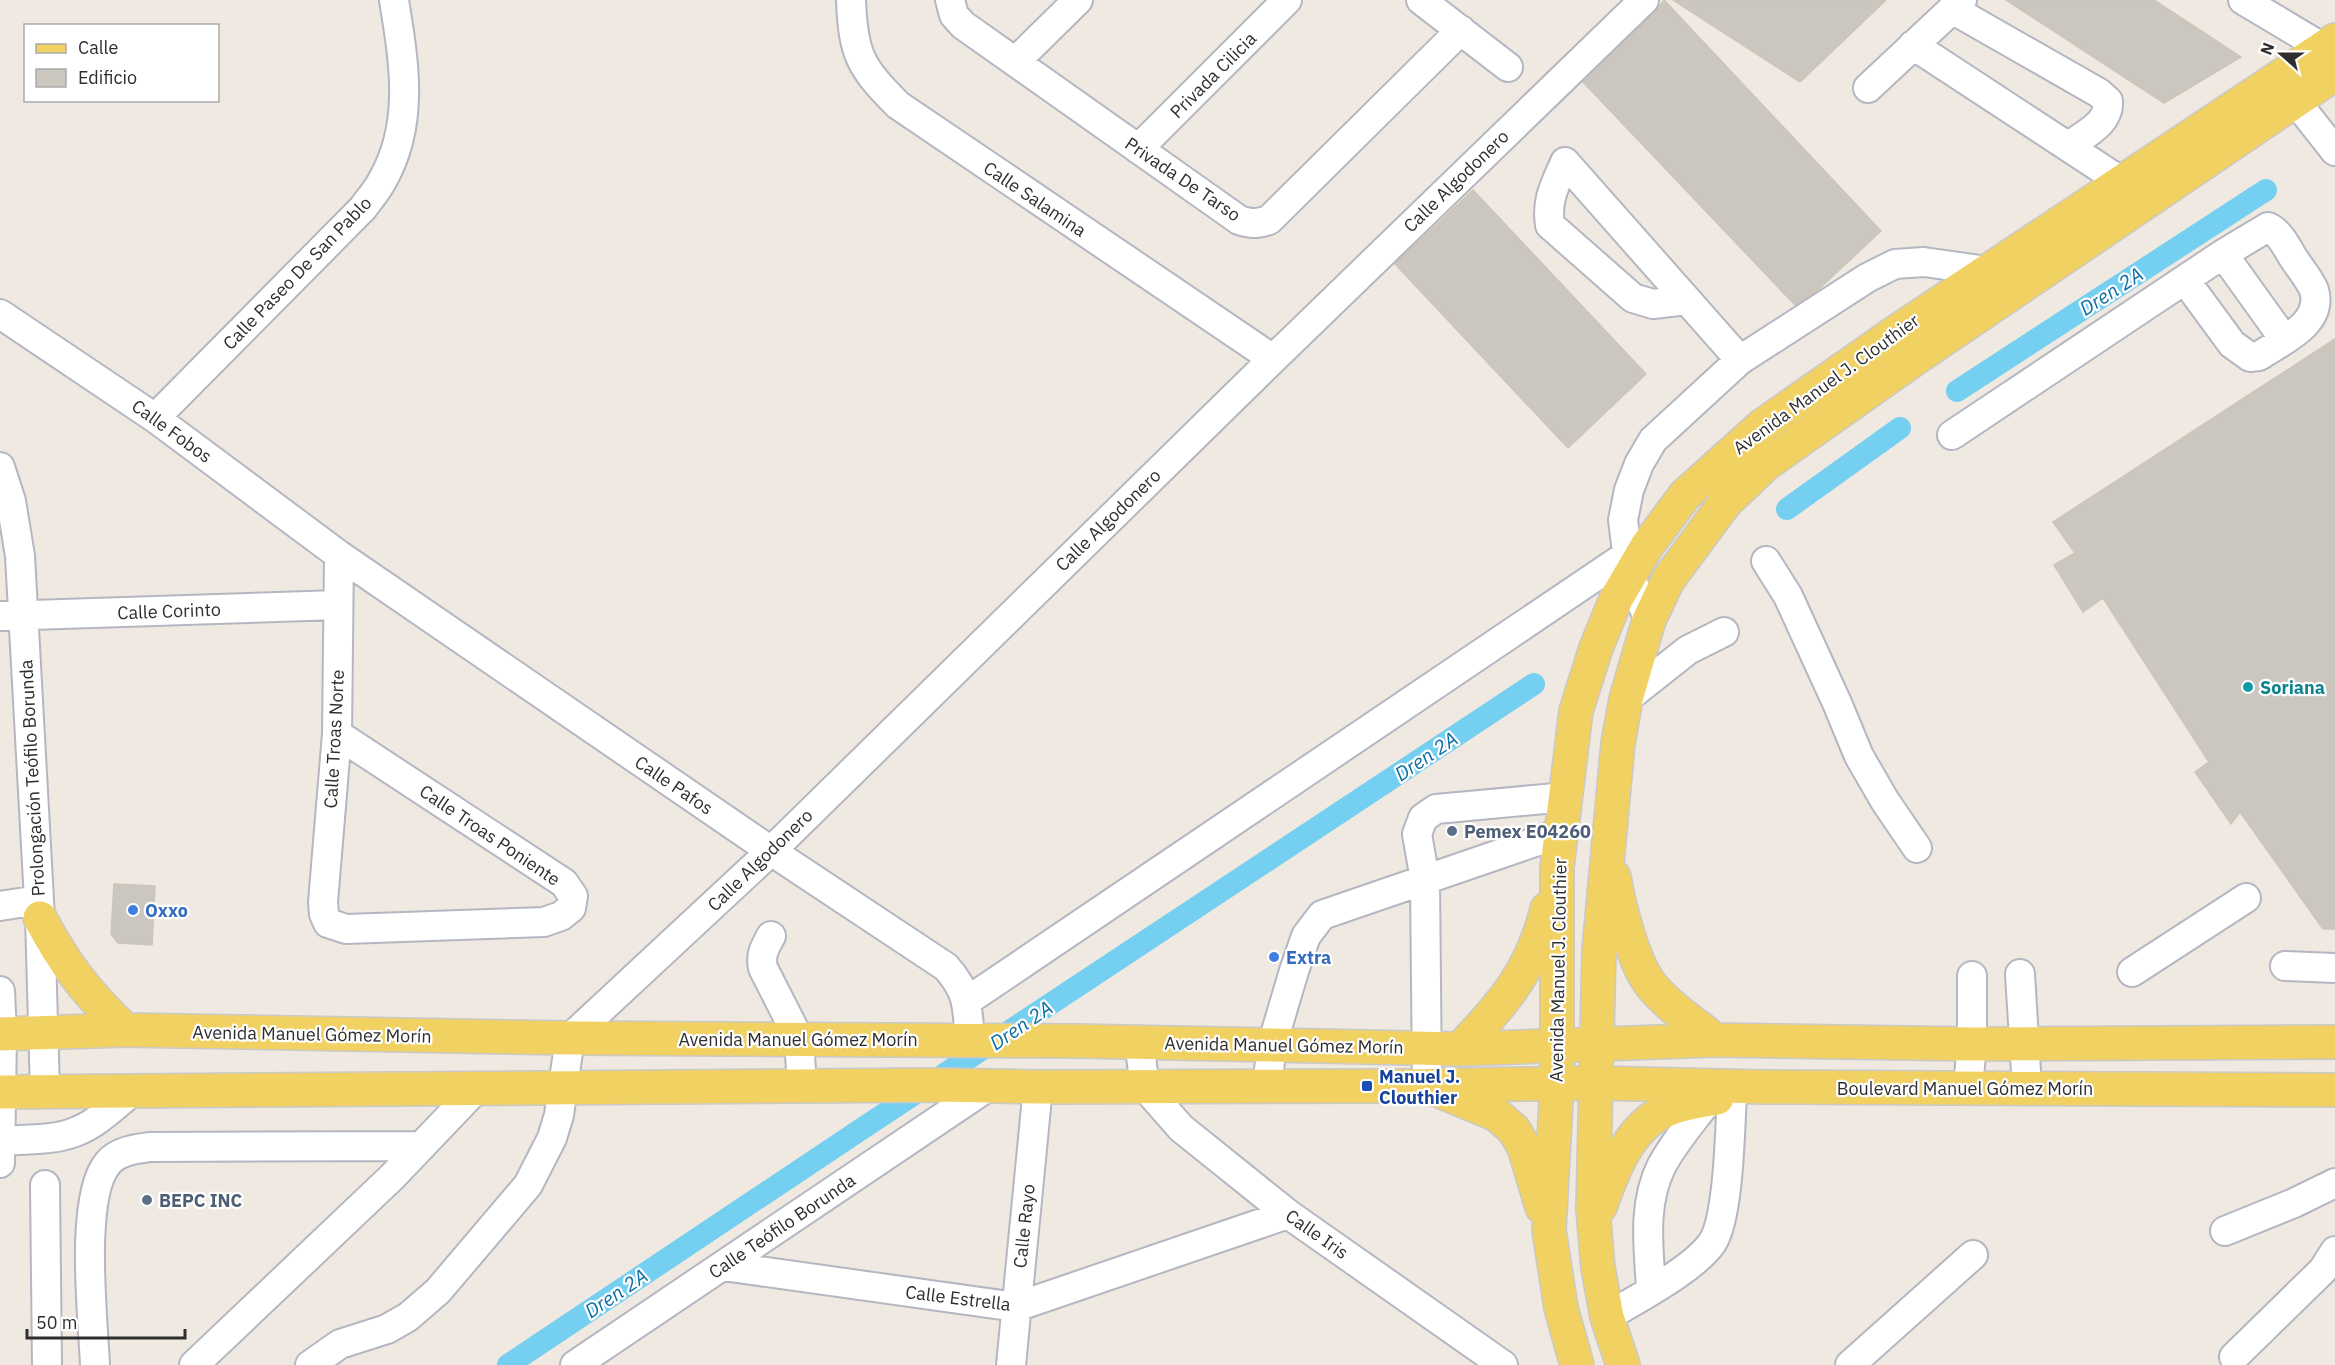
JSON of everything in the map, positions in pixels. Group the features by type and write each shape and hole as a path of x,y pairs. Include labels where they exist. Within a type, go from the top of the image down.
{"main road":[{"name":"Avenida Manuel J. Clouthier","path":"1623,1365 1607,1317 1598,1268 1594,1226 1599,950 1618,743 1626,699 1649,620 1668,580 1725,503 1766,464 1913,360 2152,198 2332,54"},
{"name":"Avenida Manuel J. Clouthier","path":"1577,1365 1562,1308 1549,1230 1557,1083 1557,867 1576,711 1596,648 1628,566 1647,546 1685,495 1726,457 1773,419 1896,332 2122,182 2287,89"},
{"path":"1608,836 1615,883 1640,968 1652,986 1715,1040"},
{"path":"1461,1049 1499,1007 1529,963 1541,934 1557,867"},
{"path":"40,909 55,946 90,996 125,1030"},
{"name":"Avenida Manuel Gómez Morín","path":"1,1034 125,1030 570,1038 1077,1041 1461,1049 1596,1045"},
{"path":"1596,1045 1715,1040 1972,1044 2335,1042"},
{"path":"1,1092 937,1084 1145,1087 1596,1083"},
{"name":"Boulevard Manuel Gómez Morín","path":"1596,1083 1765,1087 2335,1089"},
{"path":"1427,1085 1497,1115 1514,1130 1524,1147 1549,1230"},
{"path":"1594,1226 1611,1176 1630,1143 1645,1124 1663,1111 1765,1087"}],"street":[{"name":"Calle Paseo De San Pablo","path":"155,418 363,208 382,183 395,156 402,128 405,94 404,58 394,0"},
{"name":"Calle Salamina","path":"851,0 852,32 859,56 877,84 898,105 1273,359"},
{"name":"Privada De Tarso","path":"950,0 954,15 963,25 1239,220 1259,224 1269,220 1461,30"},
{"path":"1016,61 1078,0"},
{"name":"Privada Cilicia","path":"1138,149 1287,0"},
{"path":"1421,0 1508,67"},
{"path":"2243,0 2332,54"},
{"name":"Calle Algodonero","path":"570,1038 771,851 1641,1"},
{"path":"1868,88 1957,4 2099,93 2108,101 2109,110 2103,121 2069,146"},
{"path":"1913,45 2122,182 2152,198"},
{"path":"2287,89 2335,151"},
{"path":"1687,300 1653,304 1633,298 1550,225 1547,210 1550,196 1565,162 1687,300 1740,360"},
{"path":"1952,435 2223,254 2268,227 2278,235 2314,289 2316,304 2306,324 2259,356 2250,357 2232,344 2185,280"},
{"path":"2223,254 2284,339"},
{"path":"1649,620 1628,566 1623,520 1639,464 1653,440 1740,360 1867,278 1896,264 1924,262 1987,272 2024,285"},
{"name":"Calle Fobos","path":"0,314 155,418 339,555"},
{"name":"Prolongación Teófilo Borunda","path":"0,467 11,501 20,556 12,616 40,909 45,1092"},
{"name":"Calle Pafos","path":"339,555 771,851 946,967 961,983 981,1040"},
{"name":"Calle Troas Norte","path":"328,922 324,914 323,902 337,734 339,555"},
{"path":"1766,561 1788,596 1859,756 1917,849"},
{"path":"967,1001 1628,566"},
{"name":"Calle Corinto","path":"12,616 338,605"},
{"path":"1626,699 1688,650 1724,632"},
{"name":"Calle Troas Poniente","path":"328,922 335,927 346,929 544,922 561,916 571,908 573,896 564,883 547,871 337,734"},
{"path":"1427,1085 1425,879 1417,834 1423,818 1436,809 1566,797"},
{"path":"1268,1086 1272,1046 1306,936 1322,915 1561,833"},
{"path":"2132,972 2246,898"},
{"path":"0,906 40,909"},
{"path":"771,936 761,960 799,1039 802,1086"},
{"path":"2285,966 2335,968"},
{"path":"2020,974 2027,1088"},
{"path":"1968,1087 1972,1044 1972,976"},
{"path":"0,991 0,1163"},
{"path":"310,1365 340,1344 387,1329 408,1317 438,1291 528,1185 552,1138 559,1115 570,1038"},
{"path":"1139,1042 1145,1087"},
{"name":"Calle Teófilo Borunda","path":"575,1365 990,1086"},
{"name":"Calle Rayo","path":"1011,1365 1038,1087"},
{"name":"Calle Iris","path":"1145,1087 1181,1128 1288,1214 1503,1365"},
{"path":"194,1365 422,1146 477,1088"},
{"path":"0,1141 74,1132 90,1125 133,1091"},
{"path":"1652,1290 1648,1225 1650,1202 1655,1185 1669,1154 1721,1097"},
{"path":"1607,1317 1689,1265 1712,1243 1721,1221 1724,1201 1721,1097"},
{"path":"95,1365 90,1240 93,1203 101,1173 110,1161 135,1149 422,1146"},
{"path":"2225,1231 2294,1203 2335,1183"},
{"path":"45,1185 47,1365"},
{"name":"Calle Estrella","path":"723,1266 1016,1307 1288,1214"},
{"path":"45,1243 90,1240"},
{"path":"2234,1357 2323,1270 2335,1251"},
{"path":"1850,1365 1973,1255"}],"building":[{"path":"1664,0 1881,231 1819,289 1795,305 1583,82 1655,12"},
{"path":"1673,0 1886,0 1800,82"},
{"path":"2006,0 2154,0 2241,57 2164,103"},
{"path":"1473,190 1646,374 1568,448 1395,264"},
{"name":"Soriana","path":"2335,339 2335,929 2323,929 2240,812 2231,824 2195,772 2209,762 2103,598 2083,612 2054,565 2075,553 2053,522"},
{"name":"Oxxo","path":"114,884 155,886 152,945 118,943 111,934"}],"waterway":[{"name":"Dren 2A","path":"1957,391 2266,190"},
{"name":"Dren 2A","path":"1787,509 1900,428"},
{"name":"Dren 2A","path":"508,1365 1534,684"}],"place":[{"name":"Soriana","path":"2248,687"},
{"name":"Pemex E04260","path":"1452,831"},
{"name":"Oxxo","path":"133,910"},
{"name":"Extra","path":"1274,957"},
{"name":"Manuel J. Clouthier","path":"1367,1086"},
{"name":"BEPC INC","path":"147,1200"}]}
